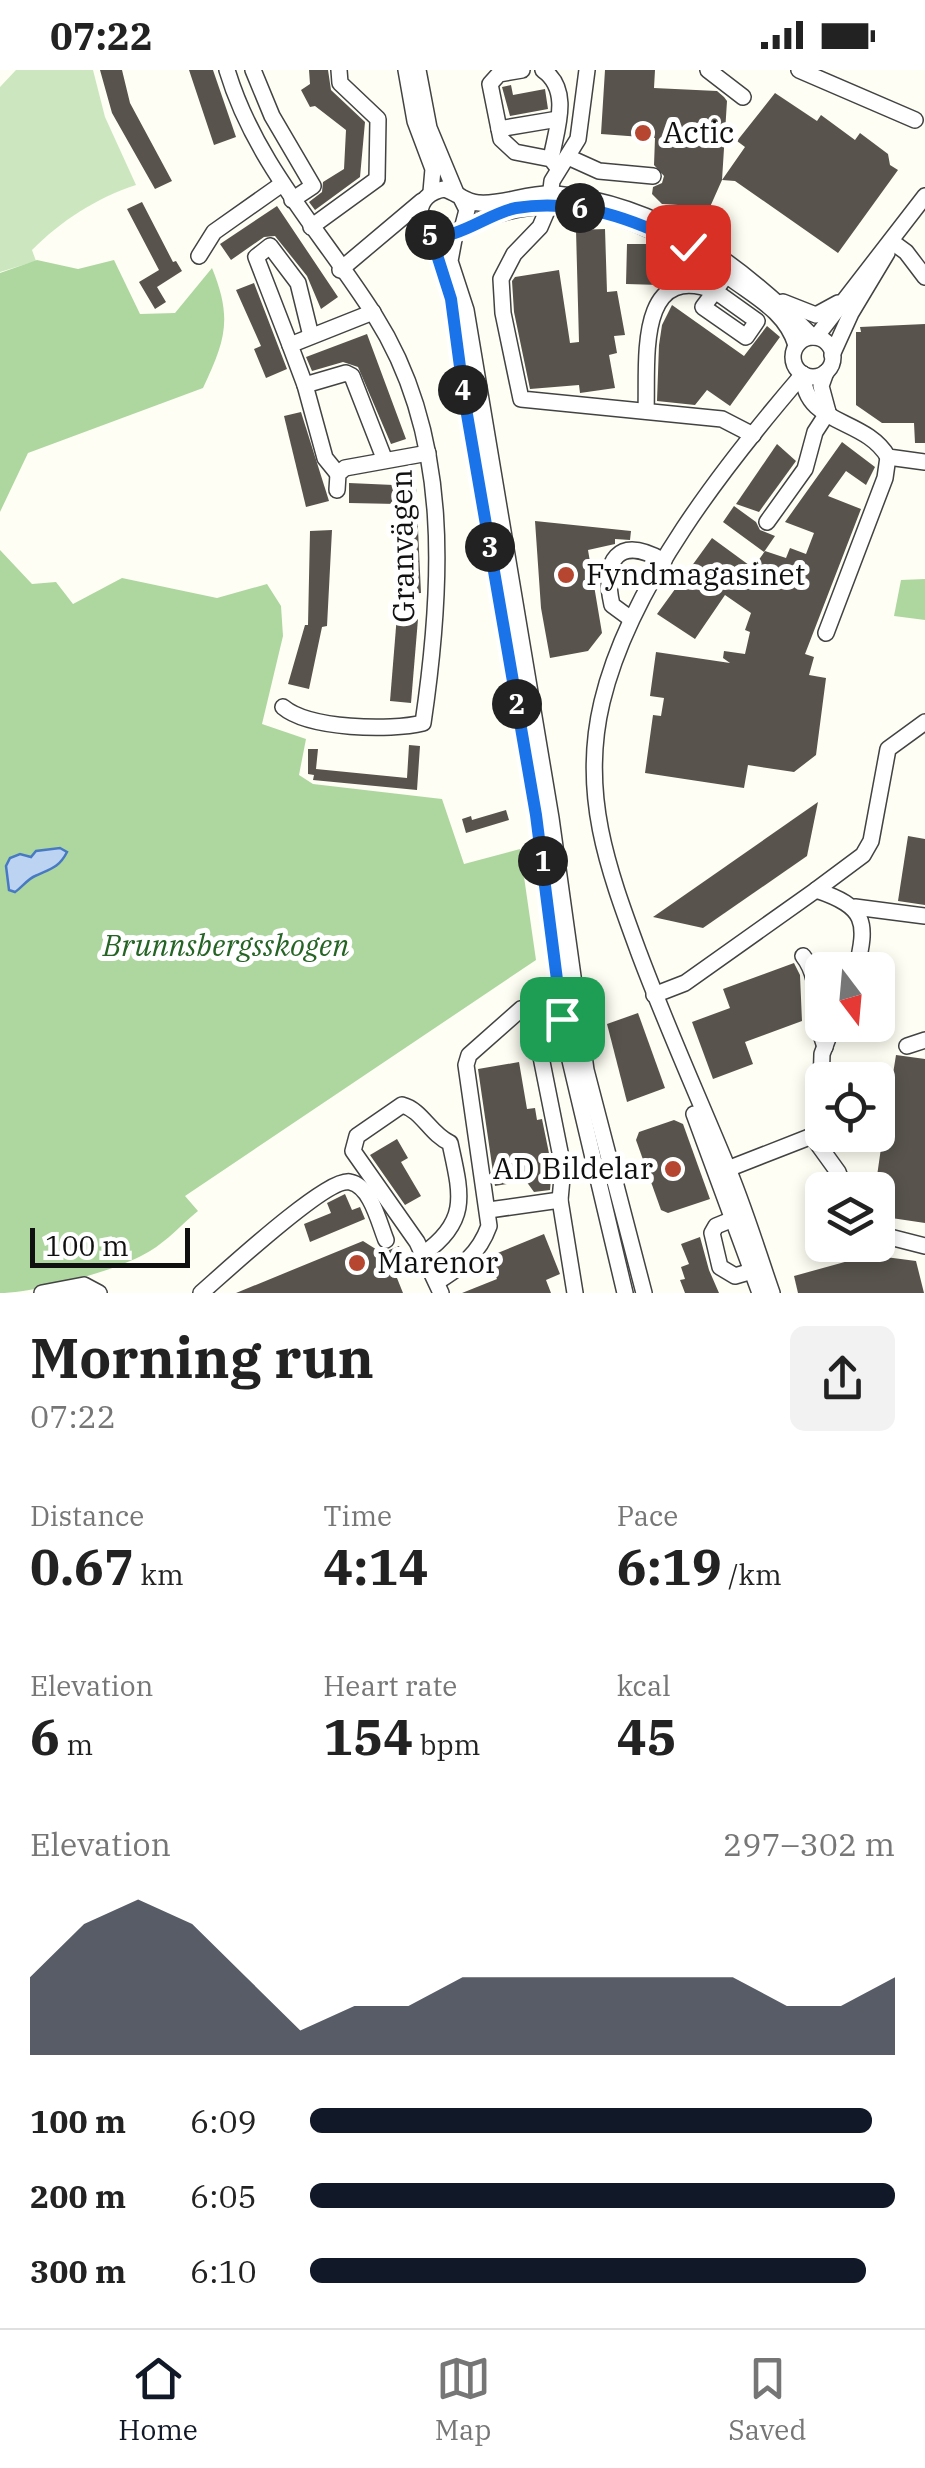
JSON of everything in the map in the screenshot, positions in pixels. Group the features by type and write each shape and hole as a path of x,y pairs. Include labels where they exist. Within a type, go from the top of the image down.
{"street":[{"name":"Granvägen","path":"227,70 242,111 282,184 390,341 418,409 434,478 432,638 423,722 400,729 319,722 282,707"},
{"path":"253,70 272,117 314,186 292,200"},
{"path":"311,227 377,179 378,120 340,83 339,70"},
{"path":"406,70 415,121 434,174 419,214 451,299 458,335 464,397 539,829 568,1052 625,1293"},
{"path":"418,70 429,128 468,214 449,252 450,261 466,310 540,747 579,1035 597,1121 644,1293"},
{"path":"522,70 500,74 490,84 502,139 515,152 599,171 653,176"},
{"path":"544,70 553,76 562,98 559,161 540,226 514,254 502,278 503,313 520,398 722,420 754,435"},
{"path":"559,161 582,128 586,70"},
{"path":"708,70 743,97"},
{"path":"798,70 914,120"},
{"path":"499,129 558,119"},
{"path":"199,256 214,232 282,184"},
{"path":"340,270 427,197 444,189 479,204 549,200 612,203 650,215 698,241 779,314 803,374 806,394 821,410 876,441 888,457 886,478 826,633"},
{"path":"768,414 794,352 814,337 925,196"},
{"path":"387,234 427,231 442,238 498,212 549,200"},
{"path":"890,243 906,252 925,278"},
{"path":"767,522 806,469 821,410 820,386 851,312 882,266 890,243"},
{"path":"311,336 298,283 270,246 256,257 290,344 325,458 337,482 345,468 428,453"},
{"path":"646,410 653,308 660,298 676,289 702,286 715,291 730,271"},
{"path":"730,271 778,300 816,315 832,309 848,294"},
{"path":"778,300 814,337 827,343 832,355"},
{"path":"290,344 373,312"},
{"path":"803,374 812,377 826,372"},
{"path":"304,385 346,373 352,376 384,458"},
{"path":"772,1293 758,1269 610,876 595,802 601,705 631,620 664,560 768,414 803,374"},
{"path":"768,414 790,406 821,410"},
{"path":"888,457 925,462"},
{"path":"631,620 612,605 607,582 610,564 614,558 633,550 643,550 664,560"},
{"path":"654,995 684,983 863,855 871,841 888,748 925,722"},
{"path":"816,890 855,907 925,916"},
{"path":"855,907 863,924 859,952"},
{"path":"803,956 814,970 823,1062"},
{"path":"424,1254 442,1241 456,1222 458,1180 450,1143 433,1134 414,1109 402,1104 357,1136 352,1146 357,1160 424,1254 437,1283 466,1264 483,1244 490,1210 466,1066 469,1055 521,1009 527,1008 532,1012 563,1167 560,1200 575,1293"},
{"path":"907,1046 925,1040"},
{"path":"824,1047 826,1042"},
{"path":"722,1171 805,1139"},
{"path":"201,1293 282,1224 338,1183 350,1182 362,1189 386,1240"},
{"path":"490,1210 560,1200"},
{"path":"739,1217 716,1226 712,1233 715,1256 728,1276 758,1269"},
{"path":"895,1238 925,1246"},
{"path":"758,1269 760,1293"},
{"path":"42,1293 84,1284 99,1293"}],"green space":[{"path":"16,70 93,70 105,117 136,185 93,204 55,229 32,250 36,261 0,272 0,87"},
{"path":"37,260 78,269 114,260 140,314 175,313 212,268 223,302 224,330 203,388 28,453 0,512 0,273"},
{"name":"Brunnsbergsskogen","path":"0,550 32,584 56,582 73,604 122,578 217,598 267,584 281,606 283,636 262,724 306,739 299,775 313,784 442,799 464,864 520,849 536,960 185,1196 198,1211 150,1251 77,1279 0,1293"},
{"path":"925,579 925,620 894,616 901,580"}],"water":[{"path":"60,848 67,852 57,865 32,877 15,892 9,890 6,866 10,858 20,854 31,857 36,851"}],"building":[{"path":"100,70 122,70 130,103 172,181 155,189 112,113"},
{"path":"189,70 213,70 236,137 214,145"},
{"path":"309,70 328,70 331,90 365,122 360,177 315,210 309,202 322,192 323,182 344,169 346,130 315,106 310,107 301,90 310,84"},
{"path":"605,70 655,70 654,88 717,91 724,97 727,101 722,180 710,207 662,204 652,194 653,187 662,183 664,176 654,165 655,138 601,134"},
{"path":"511,85 513,95 545,89 548,109 510,116 502,87"},
{"path":"775,93 817,121 821,115 855,140 860,133 888,154 890,165 898,170 838,253 735,181 722,180 745,147 737,141"},
{"path":"142,202 173,262 182,271 157,287 166,302 155,309 139,282 159,270 127,209"},
{"path":"277,206 338,297 321,309 307,276 275,236 264,237 231,260 220,244"},
{"path":"605,229 607,292 617,291 625,335 614,336 617,353 609,355 615,388 580,393 579,385 530,389 514,312 512,281 515,277 559,270 570,343 579,342 576,230"},
{"path":"627,244 647,244 646,249 667,253 667,280 660,285 626,284"},
{"path":"254,283 287,369 266,378 254,349 261,346 236,290"},
{"path":"672,305 744,356 767,326 780,337 730,406 707,390 695,405 657,401 662,325"},
{"path":"925,324 925,443 915,443 914,423 882,423 856,405 856,332 861,332 860,327"},
{"path":"367,334 406,439 391,444 358,367 343,362 312,371 306,357"},
{"path":"301,412 329,501 306,507 284,416"},
{"path":"842,442 875,467 866,485 846,471 828,496 861,509 805,654 814,657 809,675 826,678 816,755 794,772 748,765 744,788 645,773 653,715 661,716 664,698 650,696 656,652 730,663 723,658 724,651 745,654 750,632 745,630 751,613 725,595 695,639 657,614 712,538 753,568 765,551 786,558 790,548 806,554 814,533 785,522"},
{"path":"777,444 796,461 759,512 736,504"},
{"path":"349,483 416,486 421,593 399,594 397,504 349,503"},
{"path":"734,506 756,522 760,530 775,536 764,552 723,522"},
{"name":"Fyndmagasinet","path":"535,521 631,531 630,540 615,539 615,544 588,550 602,633 588,651 550,658 541,608"},
{"path":"332,530 327,626 322,627 309,689 288,684 308,625 310,531"},
{"path":"397,615 418,619 411,703 390,701"},
{"path":"409,745 420,746 417,790 313,780 314,775 308,774 308,749 318,749 316,769 407,778"},
{"path":"818,802 807,856 703,928 653,917"},
{"path":"506,810 509,820 466,833 462,819"},
{"path":"908,836 925,839 925,905 898,901"},
{"path":"794,963 800,975 802,1021 745,1042 753,1064 713,1079 692,1022 730,1008 723,989"},
{"path":"638,1013 665,1088 627,1102 607,1024"},
{"path":"896,1055 925,1059 925,1223 895,1219 895,1172 878,1172 880,1152 895,1152"},
{"path":"519,1062 527,1109 535,1108 537,1120 542,1119 552,1168 550,1190 534,1192 526,1181 495,1186 478,1069"},
{"name":"AD Bildelar","path":"674,1120 683,1124 710,1199 668,1213 661,1210 636,1140 639,1132"},
{"path":"397,1139 408,1158 401,1162 421,1196 405,1205 370,1155"},
{"path":"345,1194 352,1210 360,1207 365,1219 310,1242 304,1224 331,1213 327,1203"},
{"path":"544,1234 560,1274 546,1280 551,1293 462,1293 497,1279 488,1257"},
{"path":"700,1237 719,1293 685,1293 680,1280 685,1279 681,1267 689,1264 681,1244"},
{"name":"Marenor","path":"363,1241 382,1253 399,1246 410,1273 397,1278 403,1293 236,1293"},
{"path":"895,1258 916,1261 924,1293 798,1293 794,1276 845,1262 895,1262"}],"place":[{"name":"Actic","path":"643,133"},
{"name":"Fyndmagasinet","path":"566,575"},
{"name":"AD Bildelar","path":"673,1169"},
{"name":"Marenor","path":"357,1263"}],"route":[{"path":"562,1019 541,843 464,397 458,335 430,233 449,237 483,218 512,209 571,207 626,219 688,247"}]}
